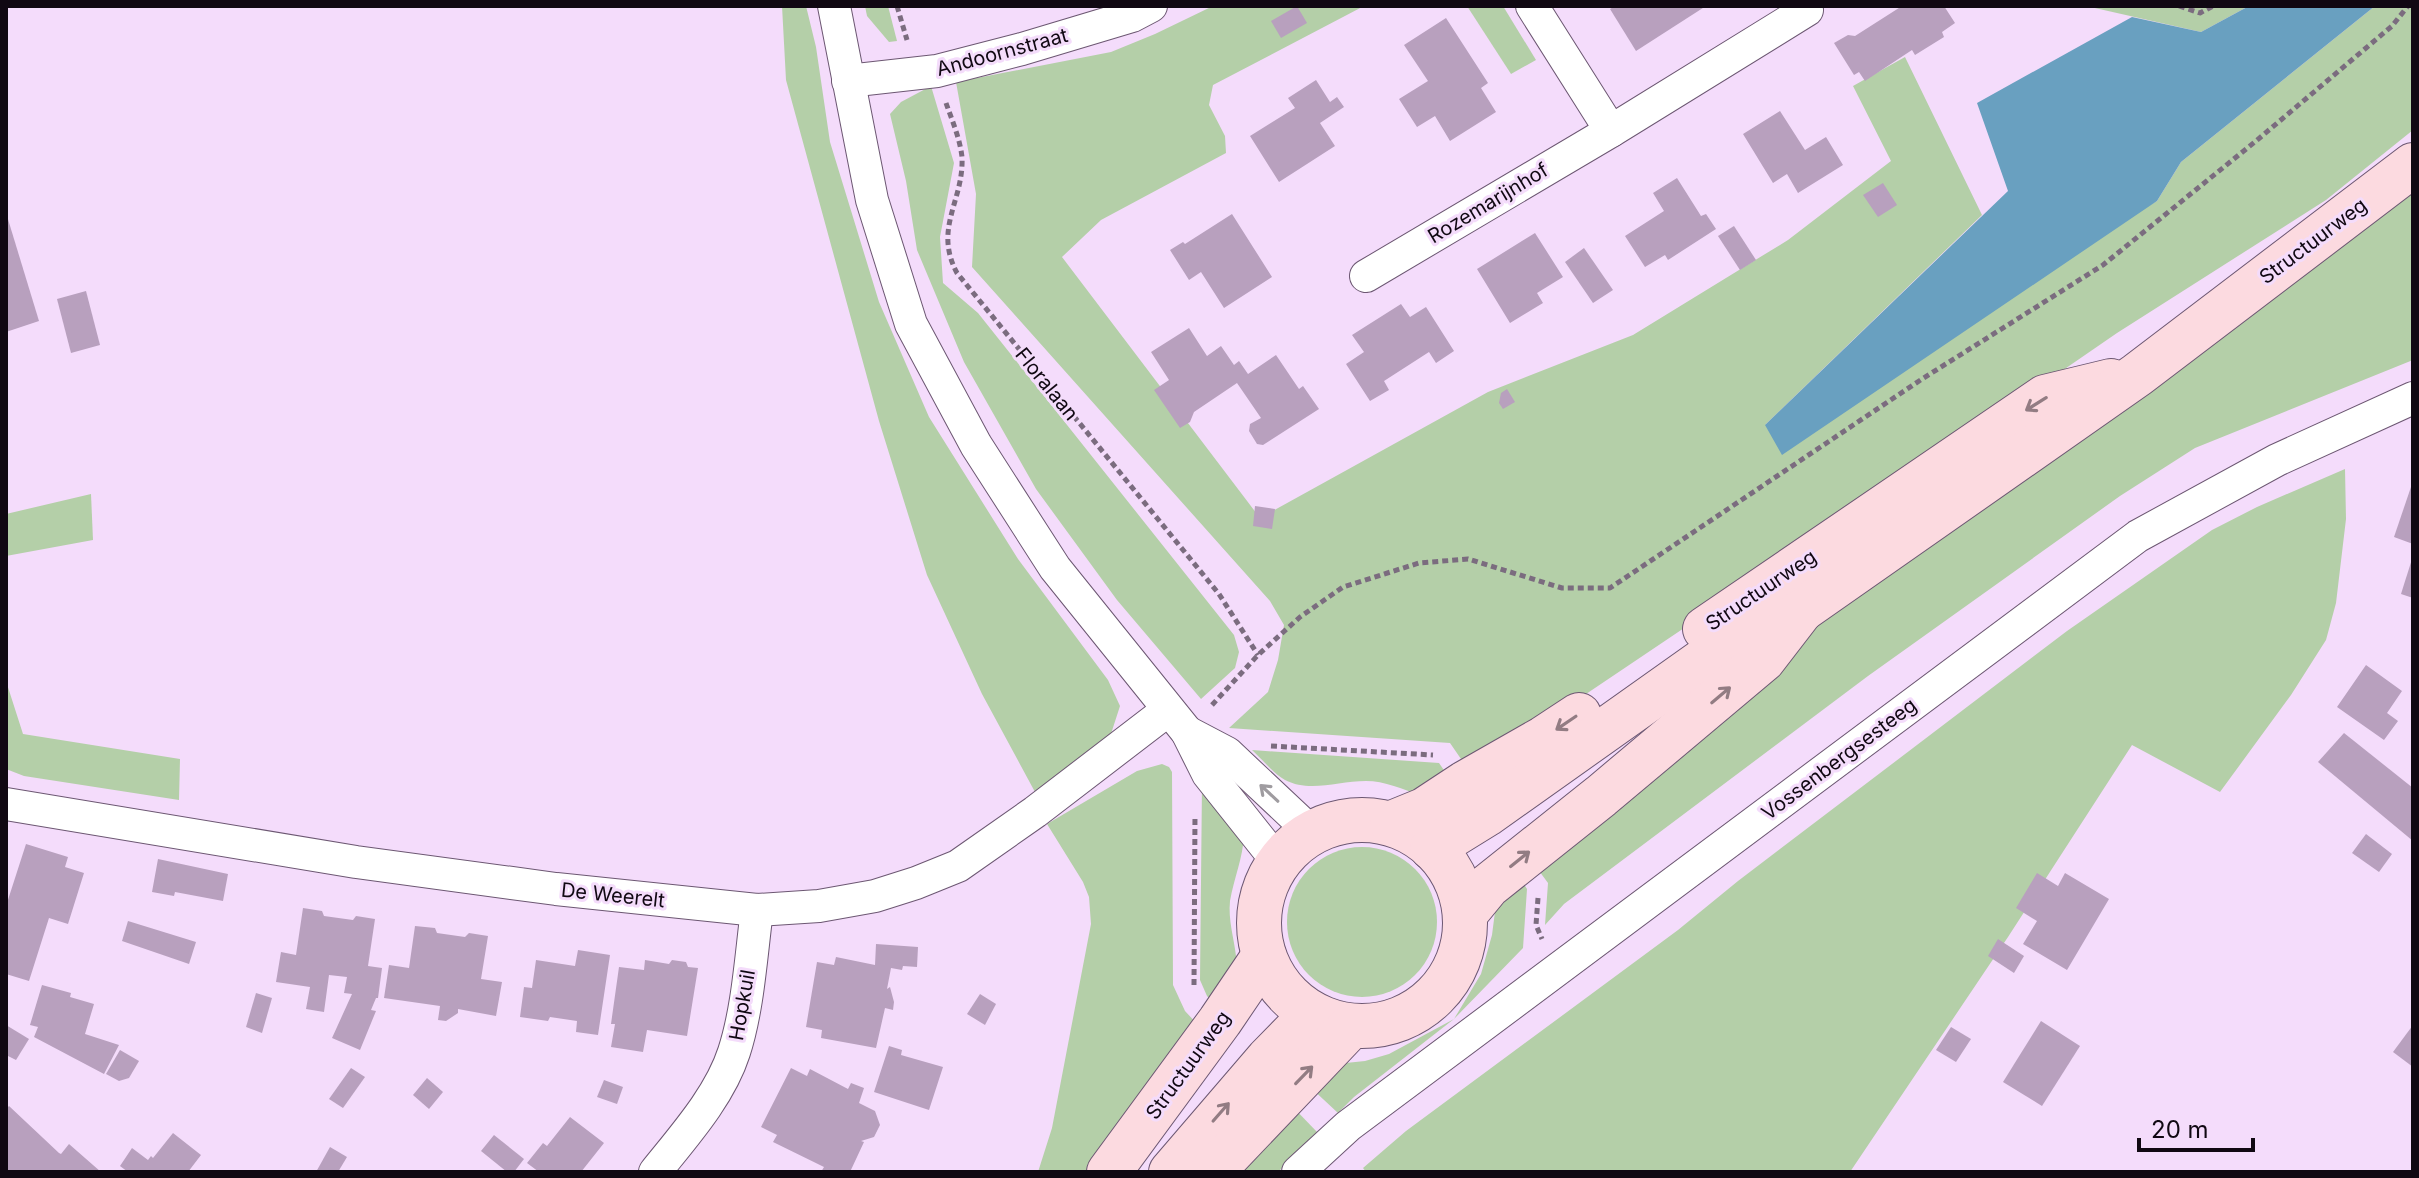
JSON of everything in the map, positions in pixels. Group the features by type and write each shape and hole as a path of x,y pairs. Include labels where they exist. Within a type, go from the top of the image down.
{"main road":[{"name":"Structuurweg","path":"1432,848 1487,814 1742,633 1803,609 2137,375 2413,165"},
{"name":"Structuurweg","path":"1392,823 1424,810 1544,738 2045,397 2137,375"},
{"name":"Structuurweg","path":"1465,914 1488,886 1763,660 1803,609"},
{"path":"1373,820 1392,823 1421,838 1432,848 1457,885 1465,914 1465,932 1455,967 1434,996 1405,1017 1370,1026 1332,1020 1291,999 1275,979 1264,956 1259,932 1259,907 1266,883 1293,845 1311,832 1331,824 1373,820"},
{"name":"Structuurweg","path":"1109,1172 1264,956"},
{"path":"1171,1172 1268,1059 1332,1020"},
{"path":"1212,1172 1332,1020"}],"street":[{"path":"834,6 872,200 911,324 976,445 1055,568 1178,721 1208,774 1278,862"},
{"name":"Andoornstraat","path":"848,81 937,71 1132,16 1151,6"},
{"path":"1532,6 1611,131"},
{"name":"Rozemarijnhof","path":"1366,276 1807,10"},
{"name":"Vossenbergsesteeg","path":"1298,1172 1348,1126 2138,536 2277,460 2413,398"},
{"path":"1178,721 1227,753 1311,832"},
{"name":"De Weerelt","path":"6,804 371,864 556,889 757,910 819,906 875,896 958,866 1035,812 1178,721"},
{"name":"Hopkuil","path":"655,1172 698,1118 734,1055 757,910"}],"path":[{"name":"Floralaan","path":"897,6 910,49 932,44 962,158 947,236 949,258 957,273 1219,594 1258,655"},
{"path":"2179,6 2200,13 2213,6"},
{"path":"1178,721 1300,617 1343,587 1419,563 1468,559 1562,588 1610,588 1922,379 2103,265 2392,26 2408,6"},
{"path":"1227,753 1239,744 1435,755 1455,768 1465,783"}],"green space":[{"path":"782,6 806,6 816,47 830,142 879,302 929,417 1018,559 1108,680 1120,706 1109,740 1035,792 982,694 927,575 879,421 786,80"},
{"path":"865,6 888,6 897,41 889,42 867,16"},
{"path":"1213,6 1364,6 1213,85 1209,105 1225,136 1226,153 1101,220 1062,257 1260,518 1488,392 1633,335 1788,240 1891,161 1853,86 1905,57 1982,215 1765,425 2157,201 2181,162 2375,6 2413,6 2413,130 2326,200 2117,333 1470,772 1450,743 1229,728 1268,692 1284,625 1270,601 972,267 976,194 956,82 1111,52"},
{"path":"1467,6 1503,6 1536,60 1511,74"},
{"path":"2086,6 2249,6 2201,32"},
{"path":"931,86 954,163 940,237 943,283 978,313 1234,635 1239,652 1235,668 1201,699 1117,600 1036,489 964,362 917,250 906,181 890,114 901,102"},
{"path":"2413,188 2413,360 2195,448 2120,496 1868,676 1564,904 1545,925 1548,883 1534,864 1807,632"},
{"path":"2345,469 2346,519 2336,603 2326,640 2291,695 2220,792 2132,745 1850,1172 1366,1172 1363,1168 1406,1131 1678,930 2067,631 2212,530"},
{"path":"91,494 93,540 6,556 6,514"},
{"path":"6,681 23,734 180,759 179,800 24,776 6,769"},
{"path":"1252,750 1439,763 1450,779 1421,796 1373,781 1304,786 1285,780"},
{"path":"1162,764 1172,772 1173,985 1185,1011 1200,1027 1094,1172 1038,1172 1052,1128 1091,924 1089,897 1083,882 1047,824 1137,771"},
{"path":"1202,783 1244,835 1230,901 1235,970 1219,1009 1207,996 1200,980"},
{"path":"1362,847 1391,853 1415,869 1431,893 1437,922 1431,951 1415,975 1391,991 1362,997 1333,991 1309,975 1293,951 1287,922 1293,893 1309,869 1333,853"},
{"path":"1519,876 1527,889 1523,948 1454,1019 1481,974 1492,935 1496,904"},
{"path":"1454,1019 1338,1113 1309,1086 1336,1064 1365,1061 1389,1054"},
{"path":"1290,1104 1318,1133 1278,1172 1225,1172"}],"water":[{"path":"2249,6 2375,6 2181,162 2157,201 1782,455 1765,425 2008,191 1977,103 2132,17 2201,32"}],"building":[{"path":"1297,6 1307,23 1281,38 1271,21"},
{"path":"1615,6 1706,6 1636,51 1610,9"},
{"path":"1902,6 1944,6 1955,23 1942,32 1944,37 1915,55 1912,50 1865,81 1859,72 1854,75 1834,43 1848,35 1855,36"},
{"path":"1446,18 1488,83 1481,88 1496,112 1450,141 1435,116 1417,127 1399,99 1428,81 1404,45"},
{"path":"1316,80 1330,102 1337,97 1344,107 1320,123 1335,146 1279,182 1250,136 1295,108 1288,98"},
{"path":"1780,111 1805,150 1826,137 1843,165 1798,193 1787,174 1773,183 1743,134"},
{"path":"1677,178 1701,216 1706,214 1716,229 1668,260 1665,255 1645,267 1625,236 1664,211 1653,193"},
{"path":"1883,183 1897,205 1878,217 1863,195"},
{"path":"1232,214 1272,277 1224,308 1201,272 1189,280 1170,250"},
{"path":"6,217 39,321 6,332"},
{"path":"1734,226 1756,260 1740,270 1718,236"},
{"path":"1535,233 1563,277 1537,293 1543,303 1510,323 1477,269"},
{"path":"1584,248 1613,290 1593,303 1565,262"},
{"path":"86,291 100,345 71,353 57,299"},
{"path":"1401,304 1410,317 1426,307 1454,351 1436,363 1429,352 1384,381 1389,390 1370,401 1346,364 1364,352 1352,335"},
{"path":"1189,328 1207,356 1221,346 1234,365 1239,361 1248,374 1276,355 1299,389 1303,386 1319,409 1263,445 1257,444 1249,431 1250,424 1261,418 1237,383 1194,412 1190,422 1180,428 1154,390 1169,380 1151,352"},
{"path":"1507,389 1515,402 1503,409 1499,403 1501,393"},
{"path":"2413,484 2413,544 2394,537"},
{"path":"1255,506 1275,509 1272,529 1253,526"},
{"path":"2413,559 2413,598 2401,594"},
{"path":"2366,665 2402,691 2387,713 2398,721 2384,740 2337,707"},
{"path":"2344,733 2413,788 2413,841 2318,762"},
{"path":"2366,834 2392,854 2379,872 2352,853"},
{"path":"26,844 68,857 65,867 84,873 68,924 49,918 29,981 6,974 6,906"},
{"path":"158,859 228,874 223,901 175,892 174,896 152,892"},
{"path":"2037,873 2058,886 2065,873 2109,899 2067,970 2023,944 2037,921 2016,908"},
{"path":"303,908 322,911 324,916 375,919 368,966 382,968 378,998 371,1010 376,1011 360,1050 332,1038 352,994 344,993 347,977 329,975 324,1012 306,1009 310,987 276,982 281,952 296,955"},
{"path":"128,921 196,942 189,964 122,941"},
{"path":"415,926 465,937 469,933 488,936 481,979 502,982 496,1016 458,1009 458,1013 446,1021 438,1020 440,1006 384,998 389,965 409,968"},
{"path":"1998,939 2024,956 2014,973 1988,956"},
{"path":"876,944 918,947 917,967 903,966 902,970 891,968 887,989 890,987 893,1010 885,1008 876,1048 821,1038 822,1030 806,1027 817,962 834,965 836,957 875,965"},
{"path":"578,950 610,955 598,1035 576,1032 577,1021 520,1017 524,987 532,988 536,960 575,966"},
{"path":"645,960 669,964 672,960 686,962 688,967 698,968 687,1036 647,1030 643,1052 611,1047 619,967 644,970"},
{"path":"42,985 71,993 70,997 94,1004 85,1034 119,1045 104,1074 34,1037 38,1027 30,1025"},
{"path":"256,993 272,998 262,1033 246,1027"},
{"path":"980,994 996,1004 985,1025 967,1014"},
{"path":"2041,1021 2080,1046 2042,1106 2003,1082"},
{"path":"6,1025 29,1039 16,1060 6,1055"},
{"path":"2413,1025 2413,1067 2393,1052"},
{"path":"1951,1027 1971,1039 1956,1062 1936,1050"},
{"path":"889,1046 902,1050 901,1055 943,1067 929,1110 874,1092"},
{"path":"120,1050 139,1061 129,1078 119,1081 106,1074"},
{"path":"351,1068 365,1077 343,1108 329,1099"},
{"path":"791,1068 807,1076 810,1069 848,1089 851,1083 864,1088 859,1103 875,1111 880,1125 874,1137 861,1141 864,1142 850,1172 821,1172 824,1167 773,1142 777,1135 761,1127"},
{"path":"427,1078 443,1092 429,1109 413,1095"},
{"path":"604,1080 623,1087 617,1104 597,1097"},
{"path":"9,1106 59,1153 69,1144 101,1172 6,1172 6,1109"},
{"path":"570,1117 604,1143 581,1172 539,1172 527,1163 543,1143 547,1146"},
{"path":"173,1133 201,1155 188,1172 128,1172 120,1166 132,1148 148,1160 151,1156 153,1158"},
{"path":"494,1135 524,1159 514,1172 507,1172 481,1151"},
{"path":"330,1147 347,1157 338,1172 316,1172"}]}
